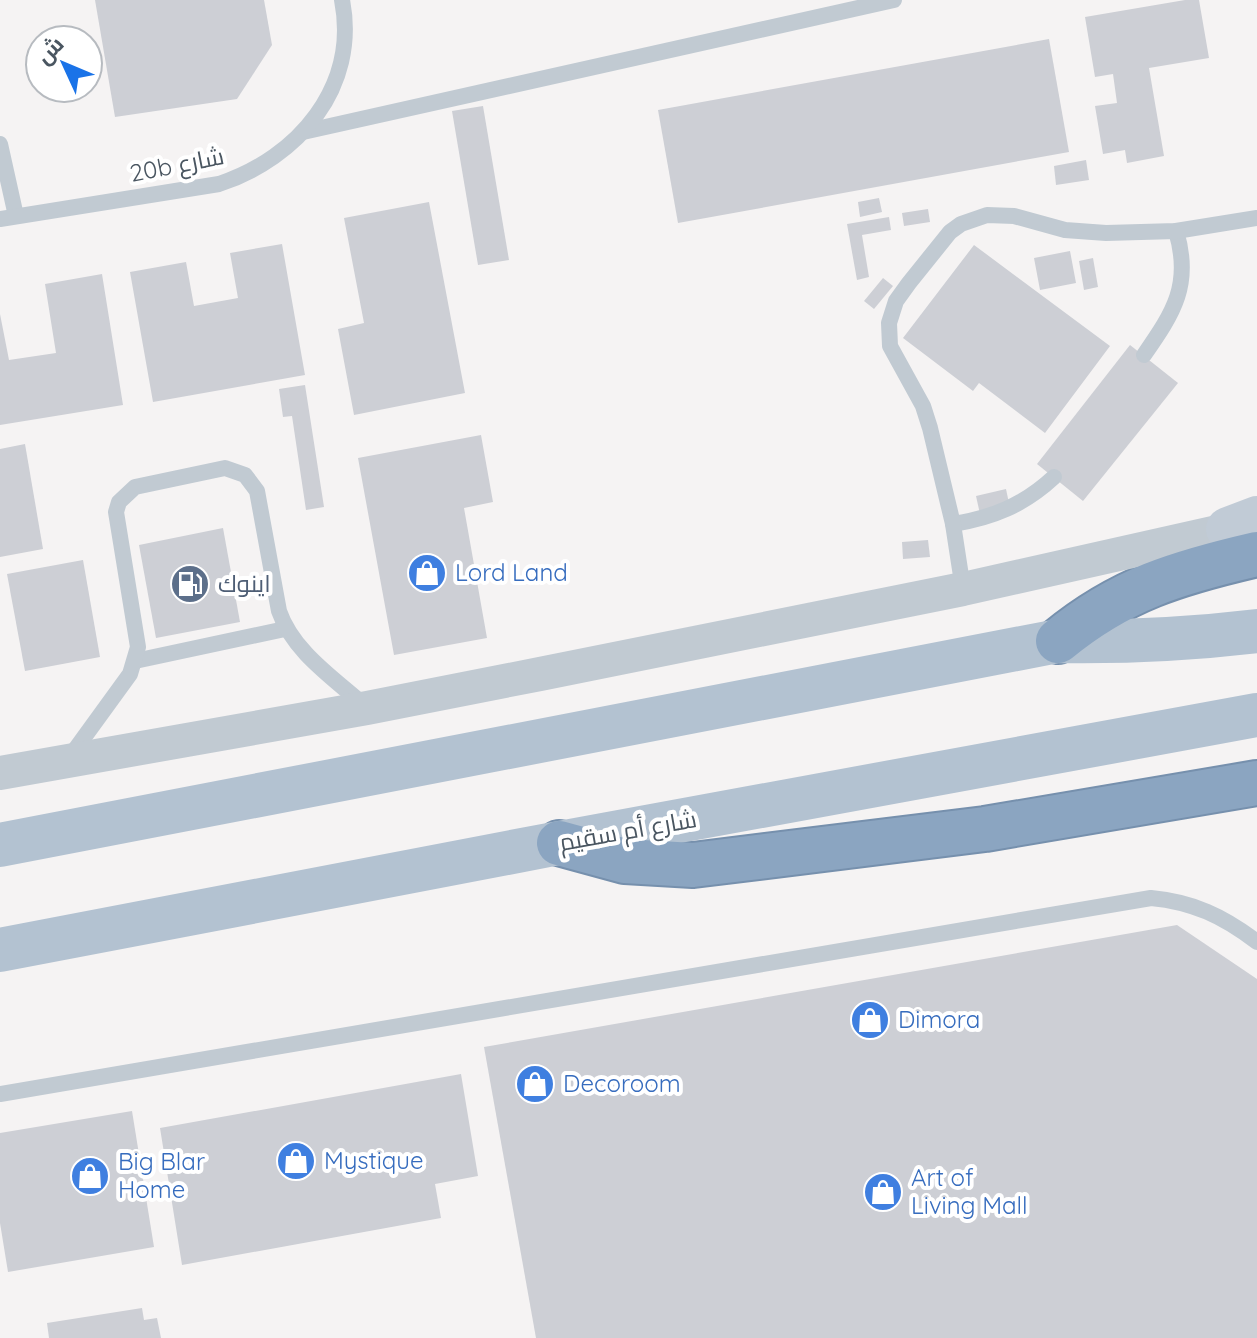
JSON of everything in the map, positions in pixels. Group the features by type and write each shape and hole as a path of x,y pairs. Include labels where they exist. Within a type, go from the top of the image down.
{"highway":[{"path":"1078,641 1113,601 1177,575 1250,531"},
{"path":"1078,641 1166,600 1257,579"},
{"path":"559,843 625,861 693,865 985,829 1257,783"}],"main road":[{"path":"0,845 1078,641 1193,639 1257,631"},
{"name":"شارع أم سقيم","path":"0,950 559,843 1257,715"}],"street":[{"path":"0,773 367,708 1250,531"}],"lane":[{"name":"20b شارع","path":"8,218 219,184 265,164 286,150 319,113 339,67 345,29 342,0"},
{"path":"303,132 894,0"},
{"path":"0,144 8,218"},
{"path":"963,589 953,524 923,406 890,346 889,323 896,301 909,283 950,232 961,224 987,215 1014,216 1083,232 1176,231 1257,218"},
{"path":"1144,355 1176,305 1181,288 1183,252 1176,231"},
{"path":"68,761 130,674 135,661 137,632 116,512 119,502 135,487 225,468 245,475 257,491 285,629 300,648 367,708"},
{"path":"953,524 1002,513 1023,502 1054,477"},
{"path":"135,661 285,629"},
{"path":"0,1094 1151,898 1179,901 1205,909 1230,922 1257,942"}],"building":[{"path":"95,0 264,0 272,45 237,99 115,117 104,53 104,24 99,24"},
{"path":"1199,0 1209,58 1149,68 1164,156 1127,163 1125,150 1103,154 1095,106 1117,103 1113,74 1095,77 1085,17"},
{"path":"1049,39 1069,152 678,223 658,110"},
{"path":"483,106 509,260 478,265 452,111"},
{"path":"1086,160 1089,180 1056,185 1054,166"},
{"path":"879,198 882,212 860,217 858,202"},
{"path":"429,202 465,393 354,415 338,329 364,323 344,218"},
{"path":"928,209 930,222 904,226 902,213"},
{"path":"889,217 891,230 862,235 869,277 857,280 847,224"},
{"path":"282,244 305,375 153,402 130,272 186,262 194,306 238,298 230,253"},
{"path":"974,245 1110,346 1045,433 979,383 973,391 903,338"},
{"path":"1070,251 1076,283 1040,290 1034,258"},
{"path":"1093,258 1098,287 1084,290 1079,261"},
{"path":"102,274 123,405 0,425 0,314 9,360 56,353 45,284"},
{"path":"883,278 893,286 874,309 864,301"},
{"path":"1130,345 1178,383 1083,501 1037,464"},
{"path":"305,385 324,507 306,510 292,416 283,417 279,389"},
{"name":"Lord Land","path":"481,435 493,502 464,508 487,638 394,655 358,458"},
{"path":"25,444 43,549 0,557 0,449"},
{"path":"1006,489 1010,508 980,514 976,496"},
{"name":"اينوك","path":"223,528 240,622 156,638 139,545"},
{"path":"928,540 930,557 903,559 902,542"},
{"path":"83,560 100,657 25,671 7,574"},
{"name":"Art of Living Mall","path":"1177,925 1257,979 1257,1338 536,1338 484,1047"},
{"path":"461,1074 478,1176 435,1184 441,1218 182,1265 160,1128"},
{"path":"132,1111 154,1247 8,1272 0,1223 0,1133"},
{"path":"142,1308 144,1320 157,1318 161,1338 49,1338 47,1323"}],"place":[{"name":"Lord Land","path":"427,573"},
{"name":"اينوك","path":"190,584"},
{"name":"Dimora","path":"870,1020"},
{"name":"Decoroom","path":"535,1084"},
{"name":"Mystique","path":"296,1161"},
{"name":"Big Blar Home","path":"90,1176"},
{"name":"Art of Living Mall","path":"883,1192"}]}
